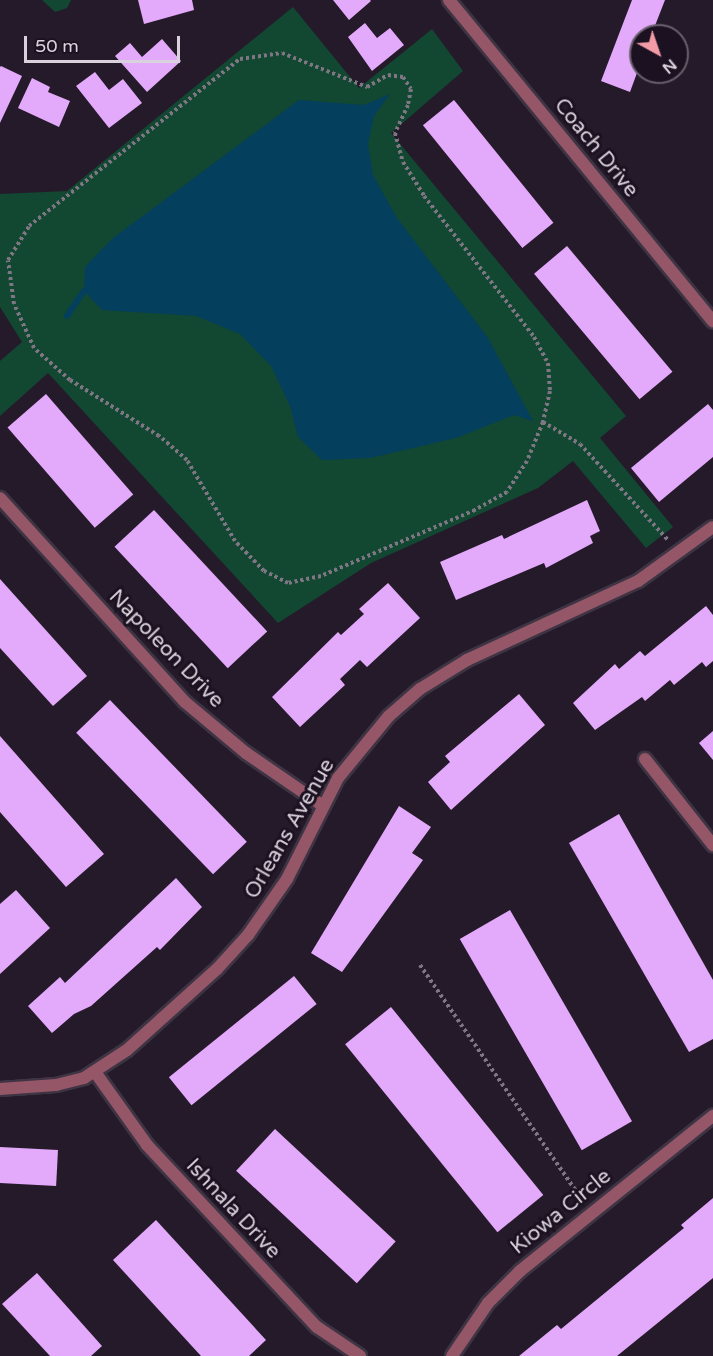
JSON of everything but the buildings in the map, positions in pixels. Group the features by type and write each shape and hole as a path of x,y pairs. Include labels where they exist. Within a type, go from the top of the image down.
{"street":[{"name":"Coach Drive","path":"449,0 713,321"},
{"name":"Napoleon Drive","path":"0,498 185,702 246,753 323,806"},
{"name":"Orleans Avenue","path":"0,1089 56,1085 95,1072 127,1050 248,935 287,879 323,806 364,744 420,689 467,660 617,592 680,554 713,527"},
{"path":"645,759 713,845"},
{"name":"Ishnala Drive","path":"95,1072 147,1145 317,1327 360,1356"},
{"name":"Kiowa Circle","path":"452,1356 488,1303 520,1270 713,1116"}],"path":[{"path":"282,53 367,87 388,75 403,77 411,89 408,105 395,133 403,162 424,196 534,338 548,363 550,391 543,422 526,461 507,492 475,510 321,576 288,583 264,571 235,541 187,460 159,436 70,380 34,348 14,304 8,260 28,226 240,59 282,53"},
{"path":"543,422 580,444 680,554"},
{"path":"420,965 577,1193"}],"green space":[{"path":"42,0 71,0 67,8 55,12"},
{"path":"293,7 359,88 432,29 463,71 391,133 626,416 600,438 673,527 646,548 573,461 538,488 371,563 278,623 48,373 0,416 0,361 22,342 0,307 0,194 67,191"}],"water":[{"path":"390,94 374,116 368,144 373,175 397,218 488,338 533,421 514,415 456,438 370,458 322,460 298,437 290,406 271,366 240,334 196,316 102,310 84,291 85,267 113,238 299,100 364,105"}],"waterway":[{"path":"67,316 84,291"}]}
